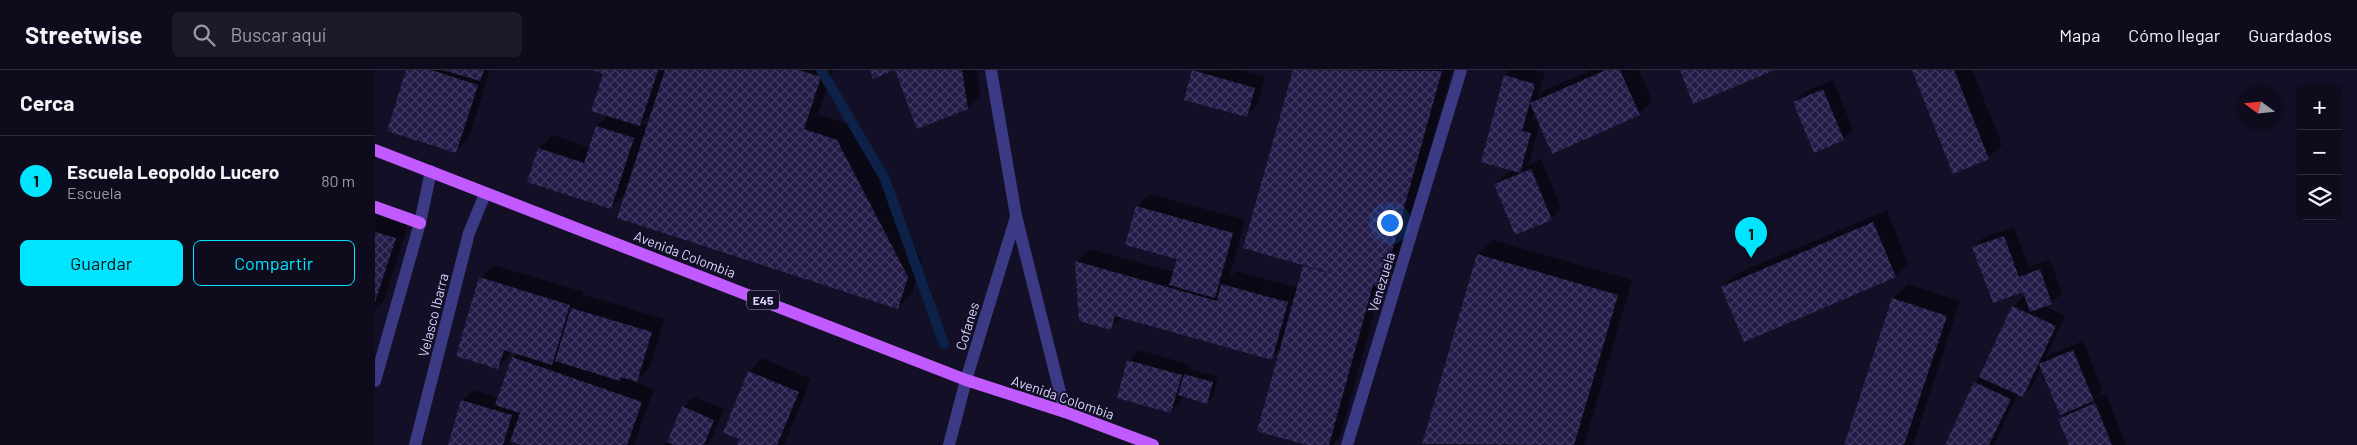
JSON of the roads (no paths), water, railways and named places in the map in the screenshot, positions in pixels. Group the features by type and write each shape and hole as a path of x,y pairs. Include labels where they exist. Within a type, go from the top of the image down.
{"main road":[{"name":"Avenida Colombia","path":"375,150 966,380 1065,412 1153,445"},
{"path":"375,207 420,223"}],"street":[{"name":"Cofanes","path":"991,70 1016,216 1065,412"},
{"name":"Venezuela","path":"1347,445 1461,70"},
{"path":"375,381 420,223 431,171"},
{"name":"Velasco Ibarra","path":"415,445 469,233 485,194"},
{"name":"Cofanes","path":"949,445 966,380 1016,216"}],"waterway":[{"path":"821,70 884,177 944,344"}],"place":[{"name":"Escuela Leopoldo Lucero","path":"1751,258"}]}
